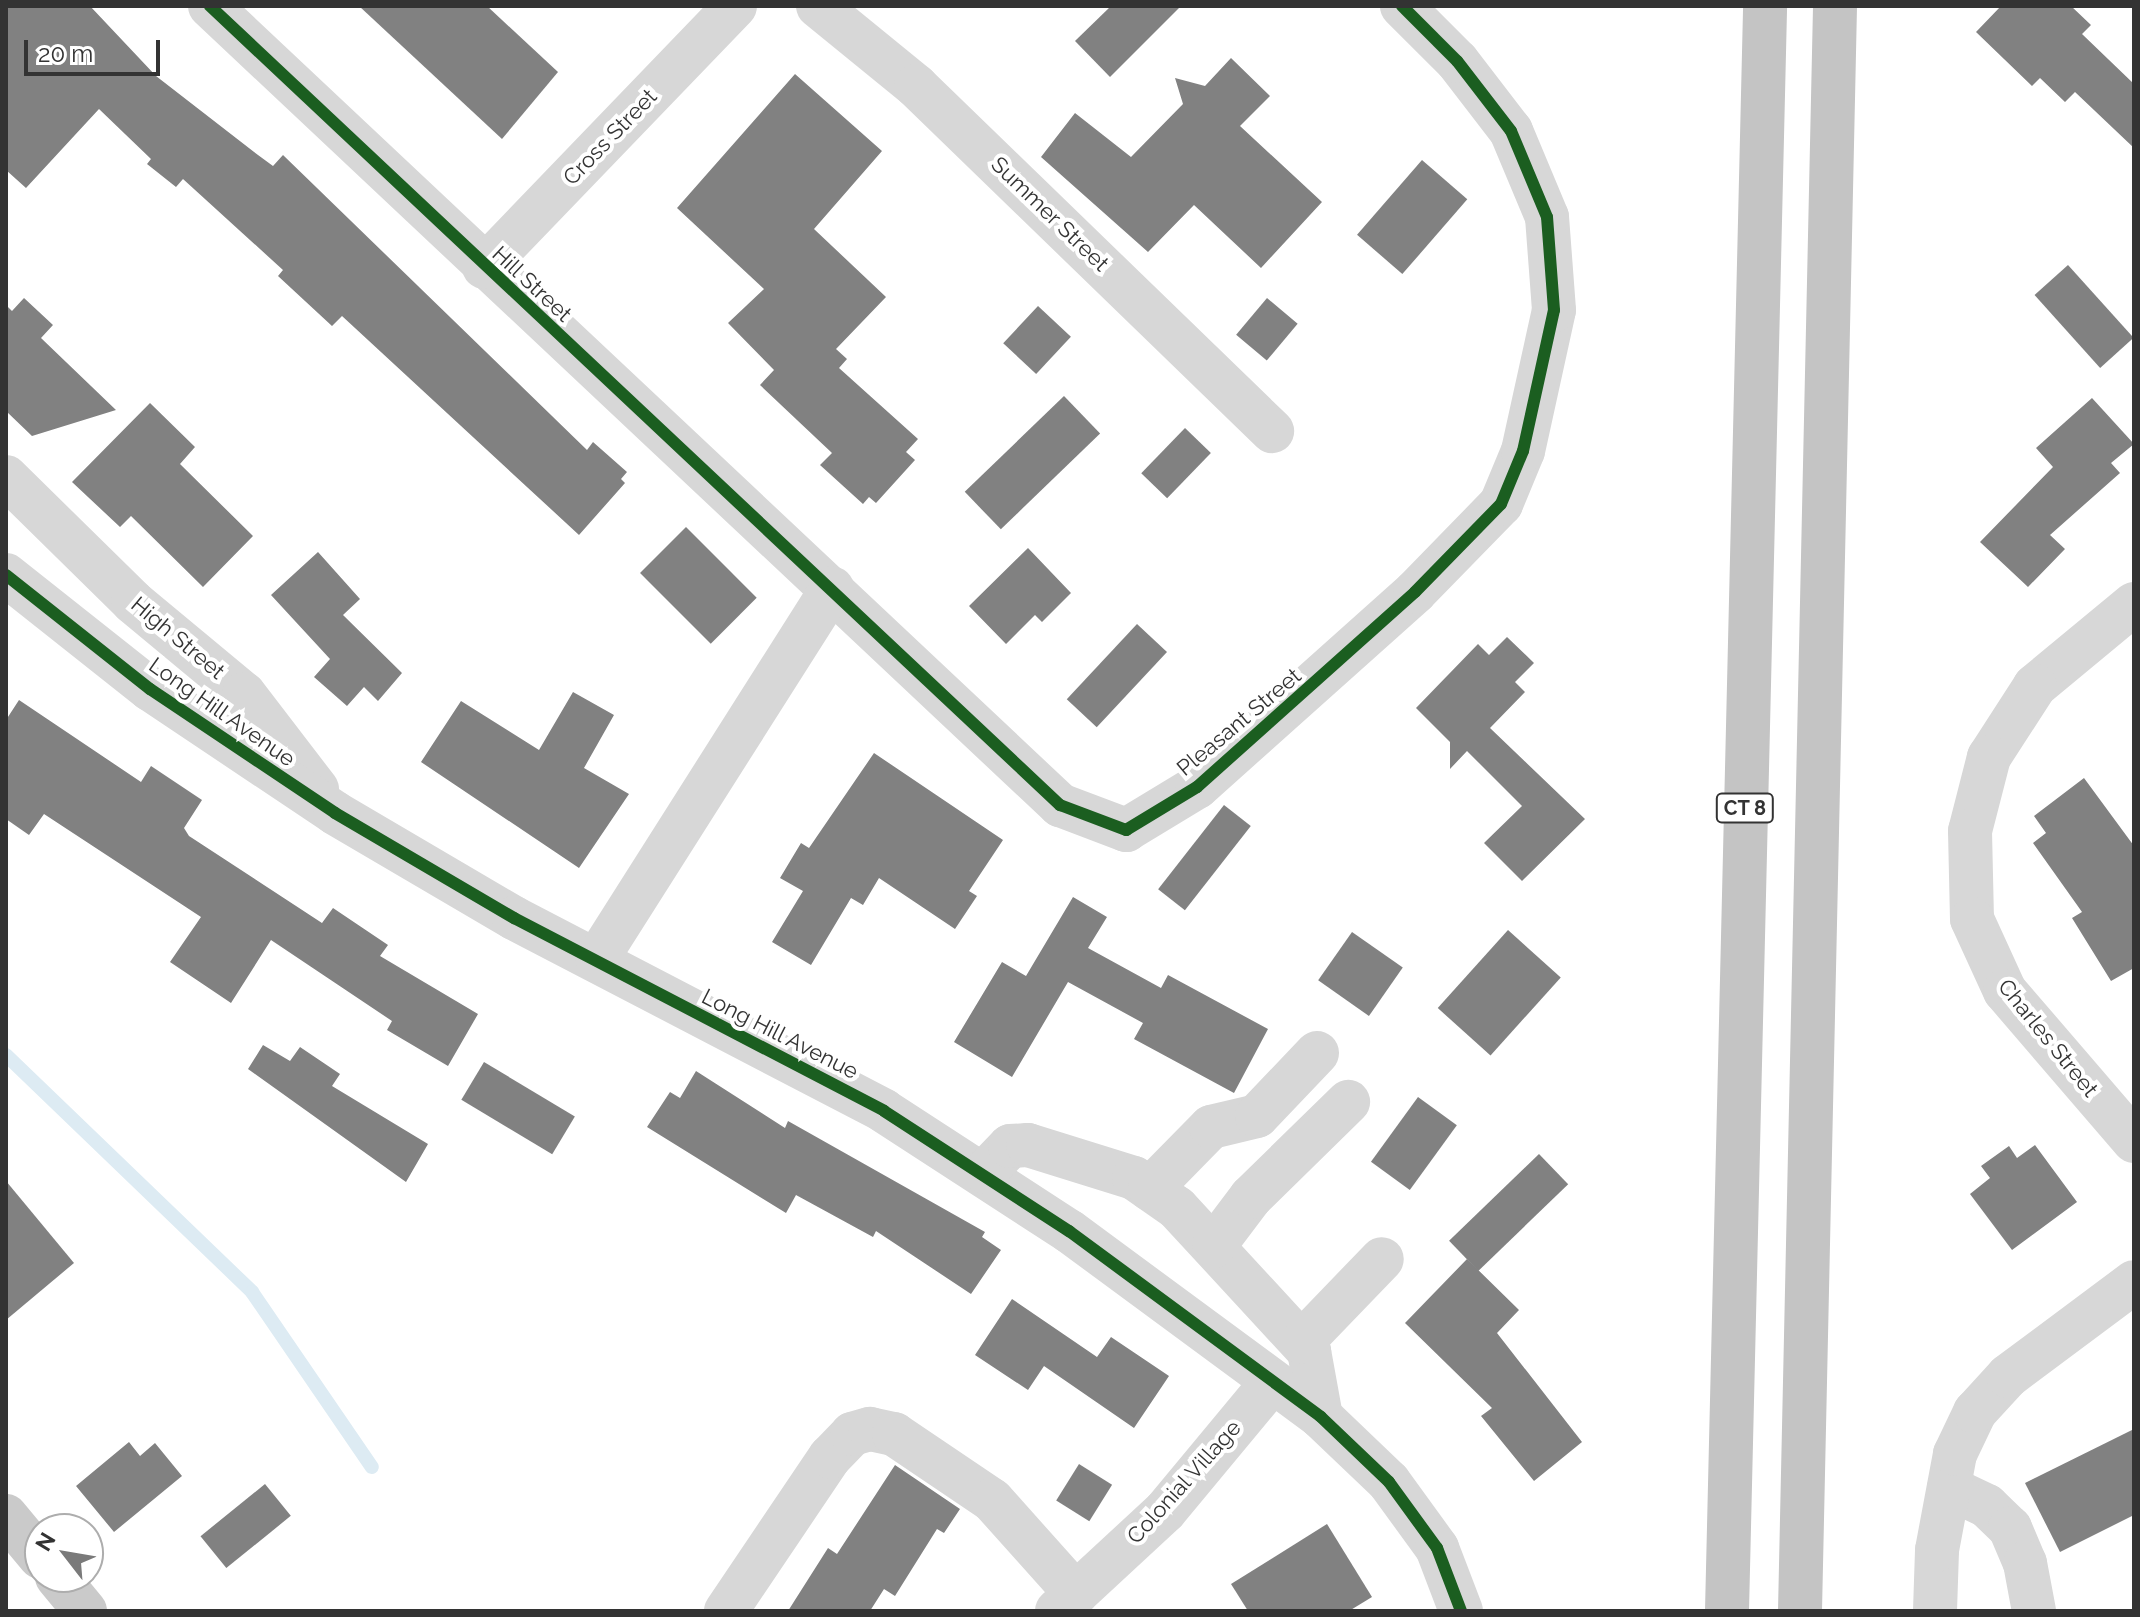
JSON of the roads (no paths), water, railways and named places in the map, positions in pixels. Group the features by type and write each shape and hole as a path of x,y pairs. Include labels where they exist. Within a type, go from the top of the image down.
{"highway":[{"name":"CT 8","path":"1727,1611 1765,6"},
{"path":"1800,1611 1835,6"}],"main road":[{"path":"6,1516 24,1538"},
{"path":"70,1593 85,1611"}],"street":[{"name":"Hill Street","path":"210,6 484,267 832,588"},
{"name":"Cross Street","path":"484,267 735,6"},
{"name":"Summer Street","path":"818,6 916,86 1272,431"},
{"name":"Pleasant Street","path":"832,588 1060,805 1126,830 1197,787 1415,592 1501,504 1523,451 1554,310 1547,217 1511,131 1457,61 1402,6"},
{"name":"High Street","path":"6,477 133,602 244,694 335,813"},
{"name":"Long Hill Avenue","path":"6,575 150,689 335,813 597,959 884,1111 985,1172 1321,1417 1389,1482 1437,1548 1461,1611"},
{"path":"597,959 832,588"},
{"name":"Charles Street","path":"2134,604 2035,686 1989,757 1970,831 1972,919 2005,991 2134,1141"},
{"path":"1150,1189 1211,1127 1257,1116 1317,1053"},
{"path":"1214,1246 1251,1197 1348,1102"},
{"path":"985,1172 1010,1146 1028,1145 1134,1178 1150,1189 1214,1246 1309,1351 1321,1417"},
{"path":"1302,1342 1382,1259"},
{"path":"1935,1611 1937,1550 1955,1454 1975,1412 2008,1376 2134,1282"},
{"name":"Colonial Village","path":"1066,1602 1165,1511 1272,1382"},
{"path":"726,1611 830,1457 852,1434 870,1429 894,1434 992,1500 1066,1602"},
{"path":"1949,1488 1987,1506 2010,1528 2025,1563 2034,1611"}],"waterway":[{"path":"6,1055 252,1292 372,1467"}]}
